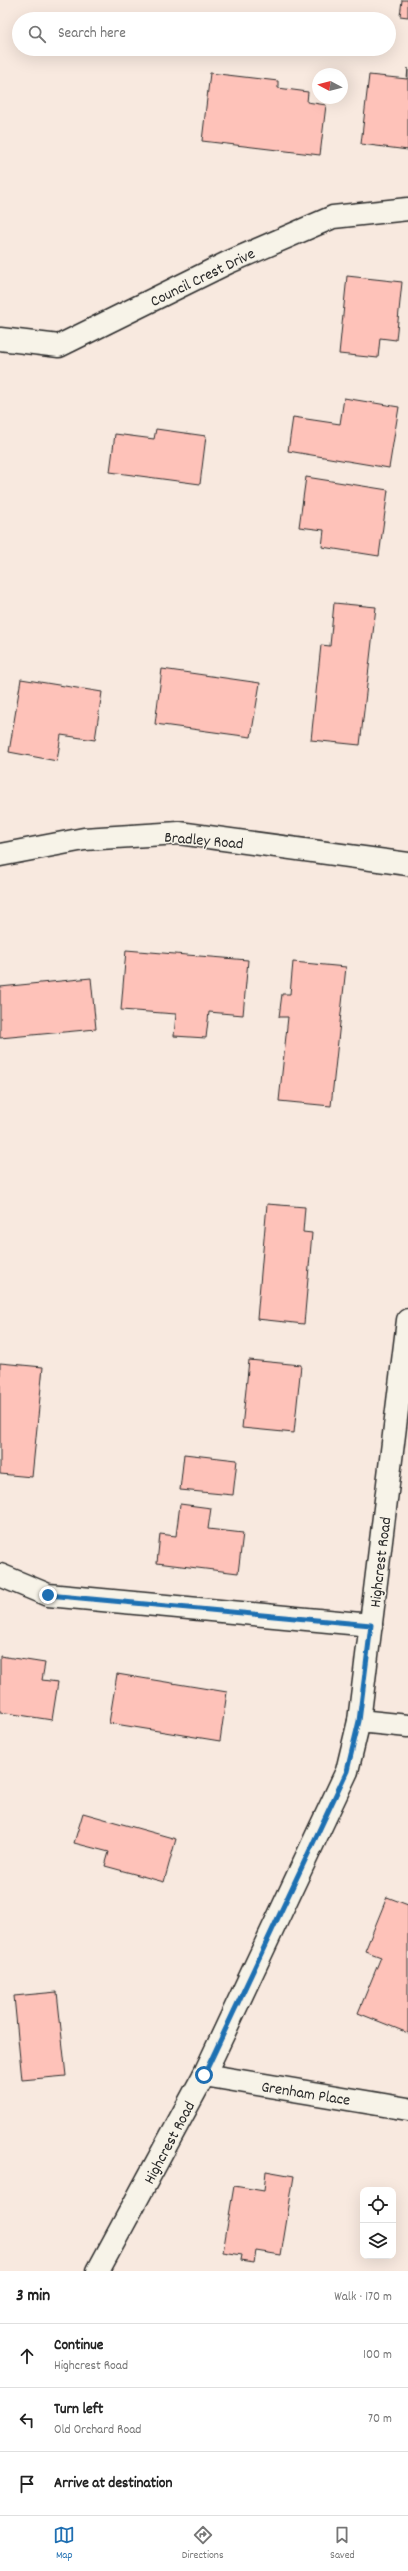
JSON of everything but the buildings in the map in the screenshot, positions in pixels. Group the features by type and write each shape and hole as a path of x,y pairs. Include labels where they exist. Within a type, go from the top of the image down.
{"street":[{"name":"Council Crest Drive","path":"0,339 59,346 227,263 333,217 408,209"},
{"name":"Bradley Road","path":"0,855 84,839 179,833 408,864"},
{"name":"Highcrest Road","path":"98,2271 204,2075 347,1771 359,1721 408,1320"},
{"path":"0,1575 48,1595 371,1625"},
{"path":"359,1721 408,1726"},
{"name":"Grenham Place","path":"204,2075 408,2109"}],"route":[{"path":"48,1595 371,1625 359,1721 347,1771 204,2075"}]}
